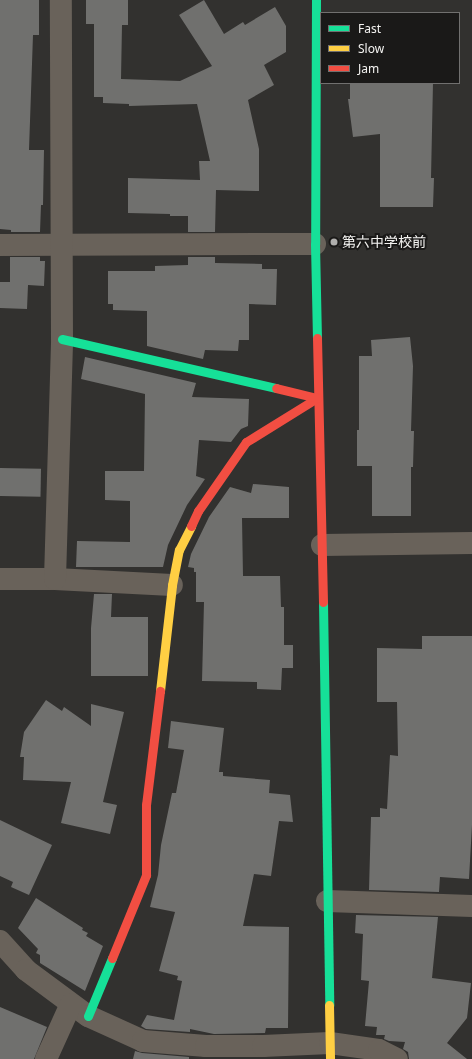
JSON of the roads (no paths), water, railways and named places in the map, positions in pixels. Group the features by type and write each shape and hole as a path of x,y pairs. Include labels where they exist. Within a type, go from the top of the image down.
{"street":[{"path":"55,579 62,339 60,245 61,0"},
{"path":"316,0 315,244 317,398 322,545 330,1051"},
{"path":"0,246 315,244"},
{"path":"62,339 317,398"},
{"path":"88,1016 146,875 146,805 172,585 179,550 198,511 246,442 317,398"},
{"path":"322,545 472,543"},
{"path":"0,579 55,579 172,585"},
{"path":"327,901 472,906"},
{"path":"0,941 26,970 88,1016 143,1041 213,1046 263,1046 330,1051 379,1050 397,1059"},
{"path":"46,1059 71,1004"}],"place":[{"name":"第六中学校前","path":"334,242"}]}
